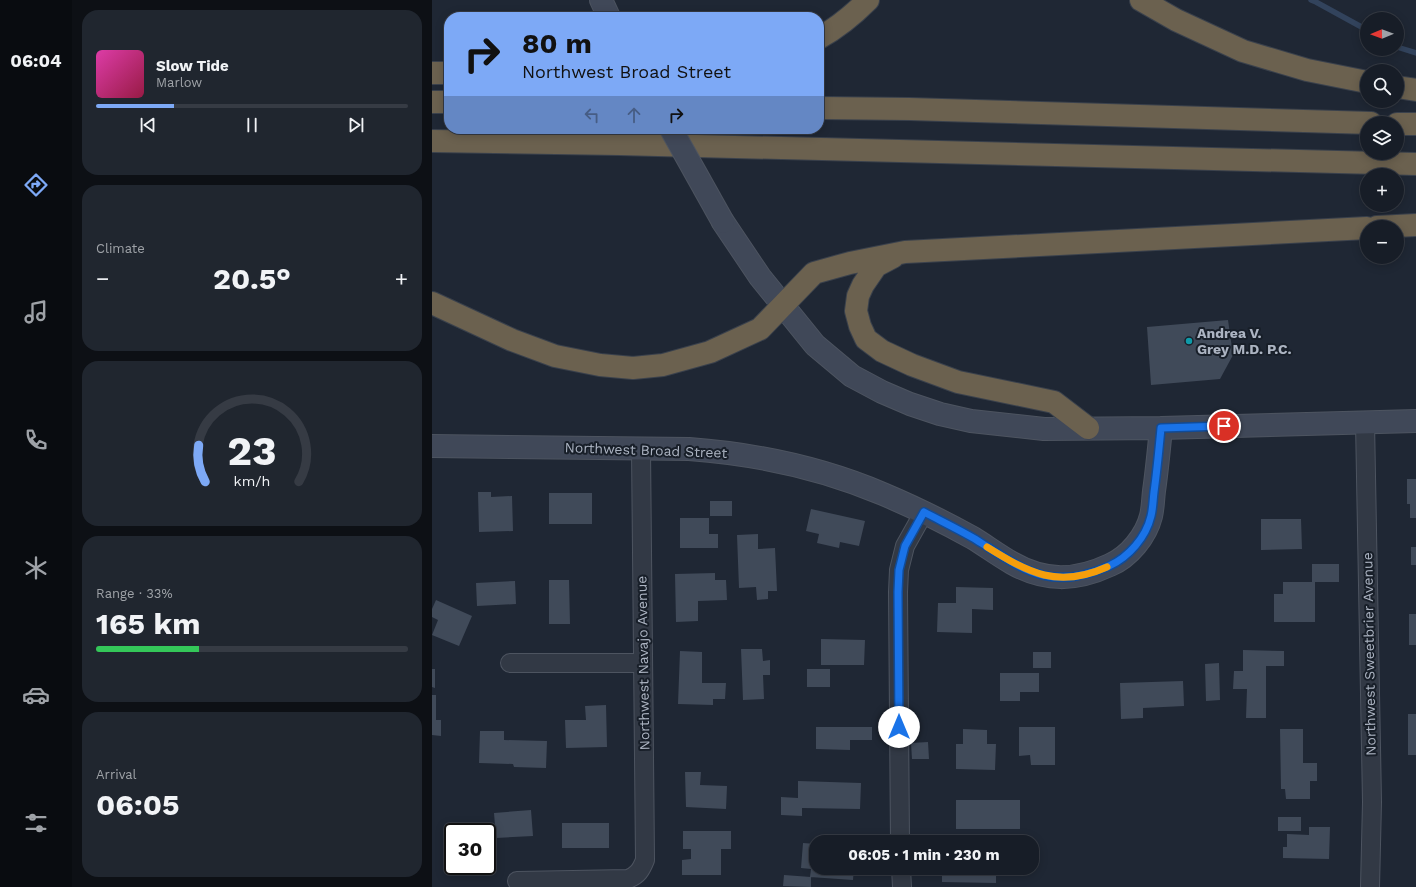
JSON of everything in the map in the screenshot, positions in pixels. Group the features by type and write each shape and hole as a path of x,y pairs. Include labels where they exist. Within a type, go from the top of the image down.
{"highway":[{"path":"824,35 856,13 868,0"},
{"path":"1141,0 1176,20 1243,51 1307,70 1360,81"},
{"path":"432,73 444,73"},
{"path":"1404,88 1416,90"},
{"path":"432,102 444,102"},
{"path":"824,108 909,109 1360,123"},
{"path":"1404,124 1416,124"},
{"path":"432,141 1416,164"},
{"path":"1404,226 1416,225"},
{"path":"432,303 512,340 555,356 600,365 633,368 663,365 710,352 760,329 814,273 850,263 905,252 1360,228"},
{"path":"905,252 876,266 860,291 856,311 860,326 866,339 882,350 912,365 958,382 1054,402 1088,428"}],"main road":[{"path":"601,0 607,12"},
{"path":"674,134 723,222 760,277 815,345 852,376 882,392 910,404 940,414 986,423 1044,428 1161,428 1416,421"},
{"name":"Northwest Broad Street","path":"432,446 640,449 689,448 714,450 765,458 789,463 841,478 882,493 924,512 973,538 1013,564 1036,573 1052,577 1070,578 1097,570 1119,561 1133,548 1144,533 1151,516 1161,428"}],"street":[{"name":"Northwest Sweetbrier Avenue","path":"1365,422 1372,802 1370,887"},
{"name":"Northwest Navajo Avenue","path":"517,881 628,879 637,875 642,869 645,860 640,449"},
{"path":"900,835 899,570 905,546 924,512"},
{"path":"510,663 643,663"},
{"path":"901,875 902,887"}],"building":[{"name":"Andrea V. Grey M.D. P.C.","path":"1228,320 1233,355 1220,379 1151,385 1147,327"},
{"path":"1407,479 1416,479 1416,518 1410,518 1410,504 1407,504"},
{"path":"478,492 491,492 491,497 512,496 513,531 479,532"},
{"path":"549,493 592,493 592,524 549,524"},
{"path":"710,501 732,501 732,516 710,516"},
{"path":"811,509 865,521 859,546 840,542 839,548 817,543 819,534 806,531"},
{"path":"680,518 709,518 709,534 718,534 718,548 680,548"},
{"path":"1261,519 1301,519 1302,549 1261,550"},
{"path":"758,534 758,549 775,548 777,591 768,591 768,599 757,600 756,587 739,588 737,535"},
{"path":"1411,547 1416,547 1416,565 1411,565"},
{"path":"1312,564 1339,564 1339,582 1315,582 1315,622 1274,622 1274,594 1283,594 1283,582 1312,582"},
{"path":"715,573 715,580 726,580 727,600 698,601 698,621 676,622 675,574"},
{"path":"549,580 569,580 570,624 549,624"},
{"path":"515,581 516,604 477,606 476,583"},
{"path":"956,587 993,588 993,610 972,609 972,633 937,632 938,603 956,603"},
{"path":"436,600 472,616 459,646 432,635 438,620 432,617 432,609"},
{"path":"1409,614 1416,614 1416,645 1409,645"},
{"path":"821,639 865,640 864,665 821,665"},
{"path":"741,649 762,649 763,661 770,660 770,675 763,675 764,699 743,700"},
{"path":"1243,650 1284,651 1284,666 1266,666 1266,718 1246,718 1247,689 1233,689 1234,671 1243,671"},
{"path":"680,651 702,652 702,683 726,683 725,699 713,699 713,705 678,704"},
{"path":"1033,652 1051,652 1051,668 1033,668"},
{"path":"1219,663 1220,700 1206,701 1205,664"},
{"path":"432,669 435,669 435,688 432,687"},
{"path":"807,669 830,669 830,687 807,687"},
{"path":"1000,673 1039,673 1039,692 1020,692 1020,701 1000,701"},
{"path":"1183,681 1184,706 1143,708 1143,718 1121,719 1120,683"},
{"path":"432,695 436,695 436,720 441,720 441,736 432,735"},
{"path":"606,705 607,747 566,748 565,720 586,720 585,706"},
{"path":"1408,714 1416,714 1416,755 1408,755"},
{"path":"816,727 872,727 872,740 850,740 850,750 816,749"},
{"path":"1019,727 1055,727 1055,765 1031,765 1030,755 1019,756"},
{"path":"963,729 987,730 987,744 996,744 995,770 956,769 956,744 963,744"},
{"path":"1280,729 1303,729 1303,763 1317,763 1317,781 1310,781 1310,799 1286,799 1285,789 1281,789"},
{"path":"480,731 504,731 504,740 547,741 546,768 514,767 513,764 479,763"},
{"path":"928,742 929,759 912,759 911,743"},
{"path":"685,772 701,772 700,785 727,786 726,809 686,807"},
{"path":"798,781 861,783 860,809 802,808 802,816 781,815 781,797 798,798"},
{"path":"956,800 1020,800 1020,829 956,829"},
{"path":"531,810 533,836 496,838 494,813"},
{"path":"1278,817 1301,817 1301,831 1278,831"},
{"path":"562,823 609,823 609,848 562,848"},
{"path":"1309,827 1330,827 1329,859 1283,858 1283,847 1287,847 1287,834 1309,835"},
{"path":"683,831 731,831 731,849 721,849 721,875 682,875 682,860 691,859 691,849 683,849"},
{"path":"803,843 809,843 809,869 801,868"},
{"path":"784,875 811,877 811,887 783,886"},
{"path":"810,875 853,875 853,880 810,877"},
{"path":"942,875 996,875 996,883 942,882"}],"waterway":[{"path":"1311,0 1360,26"},
{"path":"1404,49 1416,53"}],"slow traffic":[{"path":"987,547 1013,564 1036,573 1052,577 1070,578 1085,575 1107,567"}],"place":[{"name":"Andrea V. Grey M.D. P.C.","path":"1189,341"}],"route":[{"path":"899,727 899,570 905,546 924,512 973,538 1013,564 1036,573 1052,577 1070,578 1085,575 1119,561 1133,548 1144,533 1151,516 1161,428 1224,426"}]}
